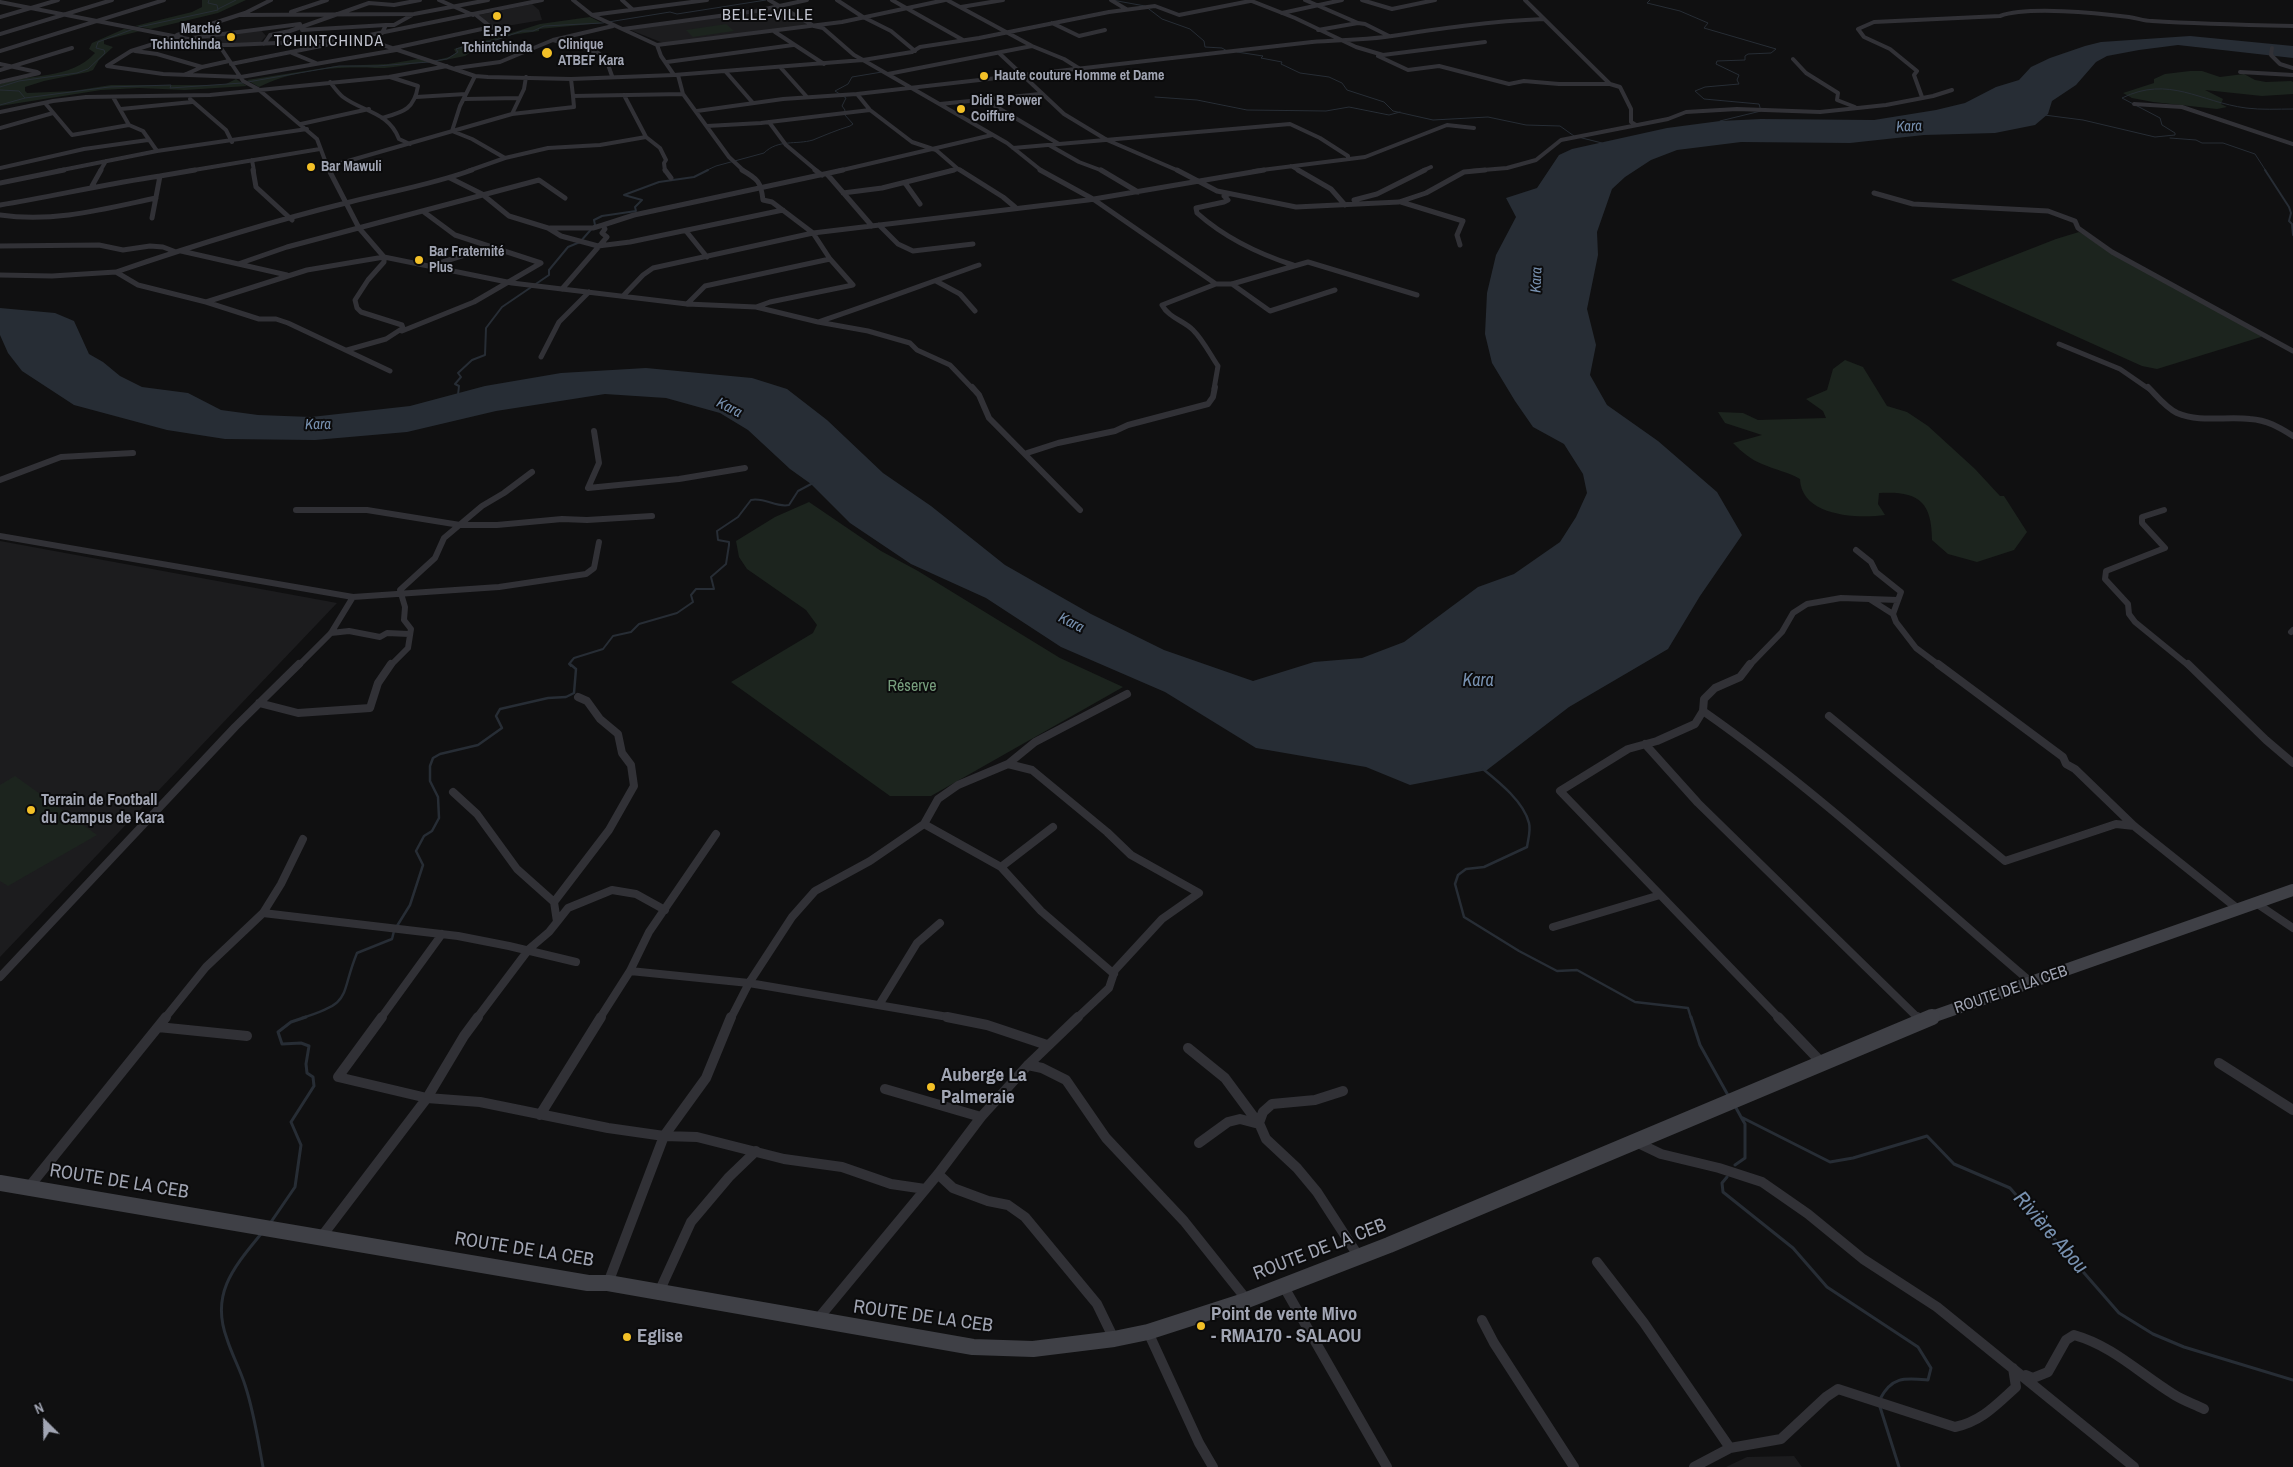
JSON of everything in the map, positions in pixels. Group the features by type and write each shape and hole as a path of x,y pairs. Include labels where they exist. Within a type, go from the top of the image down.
{"main road":[{"name":"ROUTE DE LA CEB","path":"0,1182 588,1282 608,1283 973,1347 1033,1349 1114,1339 1148,1332 1284,1286 1359,1257 1821,1062 1921,1022 2293,890"}],"street":[{"path":"0,2 6,0"},
{"path":"0,17 58,0"},
{"path":"0,34 112,0"},
{"path":"0,51 164,0"},
{"path":"271,0 239,15 131,51 107,66 136,72 244,80 491,27"},
{"path":"284,14 327,0"},
{"path":"287,32 369,1 394,6 420,0"},
{"path":"439,0 474,15 491,27 500,30"},
{"path":"239,15 414,14 455,8 488,0"},
{"path":"0,2 219,45 362,38 542,0"},
{"path":"573,0 592,15 657,44 775,32 863,18 906,7 946,0 1032,46 1064,58 1080,69"},
{"path":"622,0 632,9"},
{"path":"592,15 707,0"},
{"path":"769,0 814,26 823,28 854,55 1013,148 1032,165 1050,177 1093,199 1216,284"},
{"path":"621,29 782,7 807,0"},
{"path":"837,0 863,18 891,31 915,51"},
{"path":"892,0 963,40"},
{"path":"961,7 1003,0"},
{"path":"1111,0 1126,9"},
{"path":"362,38 475,76 571,79 676,75 863,60 915,51 920,47 1052,23 1084,15 1155,6 1178,15 1250,0 1408,70 1439,66 1502,83 1524,81 1559,84 1610,84 1620,87 1624,92 1630,109 1631,122 1636,125"},
{"path":"1305,0 1358,23 1372,27 1389,36"},
{"path":"1282,13 1342,0"},
{"path":"1362,0 1392,9 1435,0"},
{"path":"1526,0 1610,84"},
{"path":"1922,97 1914,75 1916,71 1890,49 1864,37 1858,29 1874,22 2000,16 2011,12 2037,12 2152,21 2165,20 2204,25 2293,26"},
{"path":"394,25 414,14"},
{"path":"697,111 753,103 857,94 1341,39 1389,36 1420,30 1442,30 1505,21 1544,19"},
{"path":"188,39 312,23"},
{"path":"1052,23 1079,36 1106,30"},
{"path":"1318,30 1358,23"},
{"path":"264,44 270,35 287,32 428,24"},
{"path":"382,33 386,26"},
{"path":"0,112 86,97 187,96 389,77 500,62 553,40 613,26"},
{"path":"263,28 270,35"},
{"path":"775,32 824,64"},
{"path":"182,75 202,67 292,53 345,40"},
{"path":"553,40 597,52 606,59 612,76"},
{"path":"1374,54 1383,55 1485,42"},
{"path":"657,44 661,56 676,75 683,94 729,157 740,169 753,176 763,188 763,200 772,202 813,233 830,259 853,285 770,302 756,307"},
{"path":"219,45 244,80 258,89 317,139 327,167 359,228 384,257 384,262 368,280 355,300 357,308 361,312 402,325 402,331"},
{"path":"667,62 793,45"},
{"path":"888,74 1032,46"},
{"path":"0,70 72,48"},
{"path":"2272,48 2271,55 2276,60 2293,68"},
{"path":"131,51 157,54 202,67"},
{"path":"292,53 317,64"},
{"path":"999,53 1024,75 1040,94 1064,114 1108,140 1210,189 1282,206 1399,202 1463,221 1457,235 1460,245"},
{"path":"1793,60 1797,66 1838,93 1837,100 1857,108"},
{"path":"0,64 39,73 0,82"},
{"path":"780,68 807,97"},
{"path":"726,72 753,103"},
{"path":"2240,72 2293,75"},
{"path":"452,131 475,76"},
{"path":"382,118 405,112 416,97 418,86 389,77"},
{"path":"512,114 520,98 526,77"},
{"path":"327,167 512,114 574,107 571,79"},
{"path":"330,82 343,97 369,108 398,130 399,139 410,144"},
{"path":"1399,202 1426,192 1464,172 1506,168 1536,160 1561,140 1703,110 1820,112 1886,105 1933,96 1952,90"},
{"path":"573,96 683,94"},
{"path":"857,94 870,110 912,142 936,150 958,169 1004,197 1015,208"},
{"path":"940,104 1040,94"},
{"path":"624,95 646,137 660,148 666,160 664,164 665,172 671,178"},
{"path":"187,96 226,130 232,142"},
{"path":"113,97 130,125"},
{"path":"416,97 520,98"},
{"path":"986,100 1060,144"},
{"path":"121,110 192,102"},
{"path":"44,103 72,135 130,125 138,126 144,131 148,140 157,151"},
{"path":"2134,104 2182,107 2240,128 2293,144"},
{"path":"301,124 369,108"},
{"path":"707,126 768,122 870,110"},
{"path":"0,128 53,113"},
{"path":"768,122 786,148 793,150 805,163 824,175 872,226"},
{"path":"1013,148 1290,124 1333,146 1348,156 1348,159"},
{"path":"623,296 634,283 653,268 813,233 1093,199 1196,181 1374,155 1386,148 1448,125 1474,128"},
{"path":"0,183 157,151 232,142 307,129"},
{"path":"452,131 472,138 505,158"},
{"path":"548,228 593,228 634,215 824,175 992,136"},
{"path":"0,275 52,276 116,272 178,251 292,220 346,203 450,178 505,158 548,148 600,145 646,137"},
{"path":"0,168 84,150 148,140"},
{"path":"1049,145 1079,162 1102,170 1138,192"},
{"path":"0,205 58,195 92,186 320,149"},
{"path":"252,160 256,187 292,220"},
{"path":"92,186 106,161"},
{"path":"1292,166 1331,189 1344,203"},
{"path":"1344,203 1378,194 1413,174 1431,167"},
{"path":"843,193 905,183 958,169"},
{"path":"152,218 160,176"},
{"path":"450,178 482,194 509,216 548,228 561,236 598,246 630,242 783,210"},
{"path":"238,264 288,247 539,180 565,198"},
{"path":"905,183 920,204"},
{"path":"1874,193 1913,204 2048,211 2070,218 2075,221 2078,228 2112,252 2293,351"},
{"path":"1229,194 1224,196 1228,200 1224,202 1196,208 1197,213 1238,240 1278,261 1293,265"},
{"path":"0,216 63,217 156,198"},
{"path":"347,350 371,344 422,324 512,283 541,263 455,235 424,212"},
{"path":"562,289 607,237 602,234 605,229 603,225"},
{"path":"879,225 898,244 914,252 973,244"},
{"path":"686,231 707,257"},
{"path":"0,246 100,245 123,250 150,246 164,247 289,275"},
{"path":"427,267 490,247"},
{"path":"206,302 289,275 338,264 384,257 530,286 687,304 756,307 818,322 868,331 910,343 917,350 944,361 979,395 990,418 1019,450 1027,454 1080,510"},
{"path":"687,304 705,286 830,259"},
{"path":"1027,454 1058,443 1114,431 1121,427 1174,411 1208,404 1213,397 1218,366 1192,329 1172,318 1164,311 1162,305 1216,284 1232,284 1308,262 1417,295"},
{"path":"818,322 895,297 980,265"},
{"path":"116,272 138,285 259,318 276,319 288,323 347,350 376,366 390,370"},
{"path":"936,280 960,294 975,311"},
{"path":"1232,284 1270,311 1335,290"},
{"path":"541,357 559,322 589,292"},
{"path":"2059,344 2114,366 2138,379 2154,391 2169,408 2178,414 2196,418 2257,418 2277,424 2293,436"},
{"path":"594,431 598,463 588,488 679,479 746,468"},
{"path":"0,480 46,461 61,457 133,453"},
{"path":"258,703 298,713 370,708 378,683 394,659 408,648 411,629 404,620 405,606 400,590 435,558 444,538 482,506 504,493 532,472"},
{"path":"296,510 366,510 460,525 497,525 562,519 587,520 652,516"},
{"path":"2164,510 2142,516 2142,522 2165,548 2106,571 2105,579 2128,604 2129,614 2135,622 2179,656 2266,740 2293,763"},
{"path":"0,536 354,597 424,594 509,586 586,574 594,568 599,542"},
{"path":"1856,550 1871,562 1876,572 1901,592 1893,614"},
{"path":"0,977 258,703 331,633 354,597"},
{"path":"1821,1062 1560,791 1628,749 1657,741 1695,724 1703,711 1704,699 1715,688 1740,677 1782,632 1793,613 1807,604 1841,598 1898,600"},
{"path":"1869,599 1893,614 1916,648 2063,757 2066,764 2075,769 2134,826 2238,909"},
{"path":"331,633 349,631 380,638 387,633 409,634"},
{"path":"608,1283 664,1136 706,1078 734,1011 749,983 792,917 816,891 870,861 924,824 938,799 958,785 1008,764 1035,742 1126,694"},
{"path":"554,902 609,830 634,786 630,764 622,753 618,734 596,715 587,701 578,696"},
{"path":"1703,711 1736,734 1816,798 1950,915 2032,983"},
{"path":"1829,716 2005,861 2116,824 2134,826"},
{"path":"1645,744 1698,803 1921,1022"},
{"path":"818,1320 938,1174 981,1117 1028,1064 1109,988 1115,970 1162,919 1199,893 1131,855 1107,832 1032,770 1008,764"},
{"path":"453,792 477,814 494,840 517,869 554,902 557,922"},
{"path":"924,824 1001,867 1041,911 1114,974"},
{"path":"1001,867 1053,827"},
{"path":"540,1115 630,971 649,932 716,834"},
{"path":"29,1187 206,967 263,913 281,884 303,839"},
{"path":"322,1236 426,1098 464,1036 529,950 549,932 568,908 612,890 636,894 665,910"},
{"path":"1553,927 1660,894"},
{"path":"2256,903 2293,928"},
{"path":"263,913 333,923 442,934 529,950 576,962"},
{"path":"879,1004 917,943 940,923"},
{"path":"442,934 338,1077 426,1098 480,1102 540,1115 664,1136 697,1137 784,1159 842,1167 890,1184 925,1189"},
{"path":"630,971 749,983 879,1004 987,1025 1047,1045"},
{"path":"158,1026 247,1036"},
{"path":"1188,1048 1212,1066 1230,1084 1251,1116 1259,1124 1264,1138 1301,1172 1331,1212 1359,1257"},
{"path":"2218,1063 2293,1110"},
{"path":"1028,1064 1042,1068 1066,1080 1106,1138 1184,1221 1247,1300"},
{"path":"885,1089 981,1117"},
{"path":"1259,1124 1260,1115 1269,1106 1279,1101 1299,1102 1331,1096 1343,1091"},
{"path":"1199,1142 1228,1122 1240,1119 1259,1124"},
{"path":"1634,1141 1662,1154 1719,1168 1762,1182 1808,1214 1863,1259 1937,1307 2134,1467"},
{"path":"659,1292 691,1222 756,1151"},
{"path":"938,1174 954,1188 988,1201 1008,1205 1025,1217 1097,1304 1114,1339"},
{"path":"1597,1262 1644,1323 1730,1448"},
{"path":"1284,1286 1387,1467"},
{"path":"1482,1320 1494,1343 1574,1467"},
{"path":"1148,1332 1199,1443 1213,1467"},
{"path":"2013,1368 2033,1378 2048,1372 2066,1340 2074,1335 2084,1337 2131,1362 2174,1395 2204,1409"},
{"path":"1694,1467 1730,1448 1781,1439 1826,1397 1838,1389 1955,1426 1972,1424 1987,1416 1997,1403 2016,1388 2013,1368"}],"shaded area":[{"name":"E.P.P Tchintchinda","path":"532,4 539,10 542,20 495,28 479,15"},
{"path":"778,8 811,26 663,43 628,29"},
{"name":"Marché Tchintchinda","path":"260,29 266,36 260,43 223,44 198,37"},
{"path":"0,541 337,603 0,957"},
{"path":"1794,1456 1802,1467 1726,1467 1747,1457"}],"green space":[{"path":"202,0 246,0 218,13 151,29 135,26 192,12 202,7"},
{"path":"590,17 602,23 539,29 539,31 511,35 482,45 465,56 437,60 456,53 454,49 478,41 489,40 540,24"},
{"path":"726,24 734,31 693,37 686,30"},
{"path":"124,29 140,31 104,40 104,44 113,47 99,60 93,70 44,81 25,87 25,91 27,93 73,91 111,85 215,85 226,84 236,79 247,86 185,90 139,88 101,90 0,106 0,84 74,68 85,62 95,53 89,49 92,43"},
{"path":"418,59 429,62 388,68 316,70 272,81 259,87 247,80 337,66 388,64"},
{"path":"2202,71 2220,77 2244,74 2255,80 2266,82 2291,81 2293,82 2293,94 2262,96 2205,90 2223,99 2221,104 2227,107 2217,109 2153,102 2132,98 2123,93 2154,83 2154,79 2165,74"},
{"path":"2079,232 2262,335 2261,337 2157,369 2142,366 1951,280 2056,239"},
{"path":"1845,360 1863,367 1887,406 1907,412 1928,426 1975,469 2000,496 2004,496 2027,532 2014,550 1977,562 1948,554 1932,540 1929,515 1925,507 1919,500 1903,494 1879,493 1878,504 1885,515 1846,515 1820,508 1810,501 1803,491 1800,479 1758,462 1746,455 1733,443 1762,435 1725,423 1718,412 1743,413 1758,420 1826,418 1823,411 1806,399 1827,390 1833,369"},
{"name":"Réserve","path":"809,502 881,551 918,571 1060,658 1123,687 931,796 890,796 731,682 813,633 817,625 806,610 747,569 739,557 736,541 775,517"},
{"name":"Terrain de Football du Campus de Kara","path":"15,776 97,835 8,886 0,881 0,785"}],"water":[{"name":"Kara","path":"2190,36 2293,46 2293,58 2178,45 2107,56 2096,62 2076,85 2052,101 2048,114 2035,125 1995,133 1924,135 1850,143 1741,142 1677,150 1651,160 1625,177 1612,189 1597,232 1598,255 1587,309 1596,345 1590,375 1607,405 1658,441 1717,492 1742,535 1700,596 1668,649 1569,707 1487,770 1410,785 1366,767 1256,748 1165,692 1061,647 986,598 911,564 850,523 811,484 790,469 748,430 720,413 666,398 605,394 496,411 407,432 315,440 225,439 167,430 74,405 22,371 8,353 0,335 0,308 55,313 74,321 89,354 103,362 120,376 142,387 188,393 221,410 258,415 311,417 410,406 485,386 561,373 646,368 752,378 787,389 827,420 883,473 931,506 1005,565 1091,614 1164,650 1253,681 1314,662 1362,658 1404,642 1478,587 1514,574 1560,542 1576,517 1587,493 1583,474 1564,444 1533,427 1492,363 1485,334 1487,293 1496,255 1516,217 1506,198 1537,188 1559,155 1572,149 1667,128 1720,121 1761,119 1874,120 1936,110 1965,103 1996,87 2019,80 2031,67 2050,58 2085,46 2101,42"}],"waterway":[{"path":"0,87 19,81 77,73 88,69 105,53 104,50 96,48 98,42 139,27 218,10 217,5 208,3 209,0"},
{"path":"218,9 236,0"},
{"path":"434,61 447,59 458,52 456,49 476,43 493,41 522,31 533,31 544,26 602,23 670,12 677,14 766,0"},
{"path":"1112,0 1145,6 1162,19 1190,29 1204,41 1205,47 1222,48 1227,51"},
{"path":"1650,0 1647,3 1680,11 1708,23 1704,28 1776,49 1771,53 1748,54 1745,56 1745,60 1717,61 1716,64 1739,75 1737,80 1739,84 1705,87 1695,91 1704,99 1759,104 1761,111 1720,121"},
{"path":"1237,52 1263,56 1261,58 1282,62 1281,64 1300,73 1329,77 1342,83 1347,90 1384,102 1393,111 1399,112"},
{"path":"25,98 109,87 171,85 170,88 242,83 339,66 377,66 429,62"},
{"path":"705,171 716,166 764,153 781,144 813,140 850,126 853,124 844,114 845,110 842,106 846,98 835,91 848,84 852,77 882,72"},
{"path":"2044,115 2083,120 2155,137 2175,135 2175,133 2162,125 2160,118 2122,98 2139,92 2170,89 2246,108 2293,109"},
{"path":"0,90 19,91 25,98"},
{"path":"1155,97 1197,100 1247,110 1326,111 1349,107 1389,115 1399,112"},
{"path":"0,105 25,98"},
{"path":"1399,112 1433,120 1488,117 1526,125 1560,126 1574,136 1602,143"},
{"path":"2170,138 2196,140 2202,143 2223,143 2255,154 2266,171"},
{"path":"458,395 459,386 455,384 461,377 458,373 472,360 485,355 486,328 502,307 549,275 549,270 568,247 580,242 595,225 594,220 602,216 636,211 635,207 642,200 624,195 659,182 694,177 708,170"},
{"path":"2265,170 2289,207 2291,213 2289,221 2292,224 2293,235"},
{"path":"571,666 569,664 574,658 603,649 613,636 631,632 639,624 677,613 693,602 691,595 696,589 714,589 711,577 726,564 729,545 729,542 718,540 717,531 738,517 751,500 756,499 784,506 789,505 798,491 813,483"},
{"path":"397,926 410,905 423,865 416,851 424,836 432,831 439,818 438,797 430,781 430,766 433,758 440,754 478,745 502,728 496,716 500,709 548,698 566,697 574,693 576,669 570,664"},
{"name":"Rivière Abou","path":"1483,769 1516,800 1526,815 1530,829 1527,847 1484,867 1466,869 1458,875 1455,884 1464,917 1519,951 1557,971 1577,970 1635,1002 1688,1008 1691,1018"},
{"path":"302,1018 338,1002 345,989 357,953 392,939 394,931"},
{"path":"271,1222 295,1187 301,1145 291,1122 314,1086 313,1077 307,1073 306,1064 309,1046 301,1043 282,1044 278,1032 291,1022 306,1017"},
{"name":"Rivière Abou","path":"1691,1017 1700,1045 1729,1097"},
{"name":"Rivière Abou","path":"1735,1106 1741,1117"},
{"path":"1735,1165 1745,1158 1745,1124 1741,1117"},
{"name":"Rivière Abou","path":"1741,1117 1830,1162 1853,1158 1927,1136 1954,1164 2010,1188 2119,1313 2153,1334 2184,1347 2293,1380"},
{"path":"1727,1177 1722,1183 1723,1192 1793,1248 1827,1287 1918,1347 1931,1368 1928,1380 1906,1379 1894,1382 1880,1399"},
{"path":"261,1234 242,1258 227,1282 221,1308 222,1323 251,1405 263,1467"},
{"path":"1880,1407 1899,1467"}],"place":[{"name":"E.P.P Tchintchinda","path":"497,16"},
{"name":"Marché Tchintchinda","path":"231,37"},
{"name":"Clinique ATBEF Kara","path":"547,53"},
{"name":"Haute couture Homme et Dame","path":"984,76"},
{"name":"Didi B Power Coiffure","path":"961,109"},
{"name":"Bar Mawuli","path":"311,167"},
{"name":"Bar Fraternité Plus","path":"419,260"},
{"name":"Terrain de Football du Campus de Kara","path":"31,810"},
{"name":"Auberge La Palmeraie","path":"931,1087"},
{"name":"Point de vente Mivo - RMA170 - SALAOU","path":"1201,1326"},
{"name":"Eglise","path":"627,1337"}],"district":[{"name":"BELLE-VILLE","path":"768,16"},
{"name":"TCHINTCHINDA","path":"329,42"}]}
